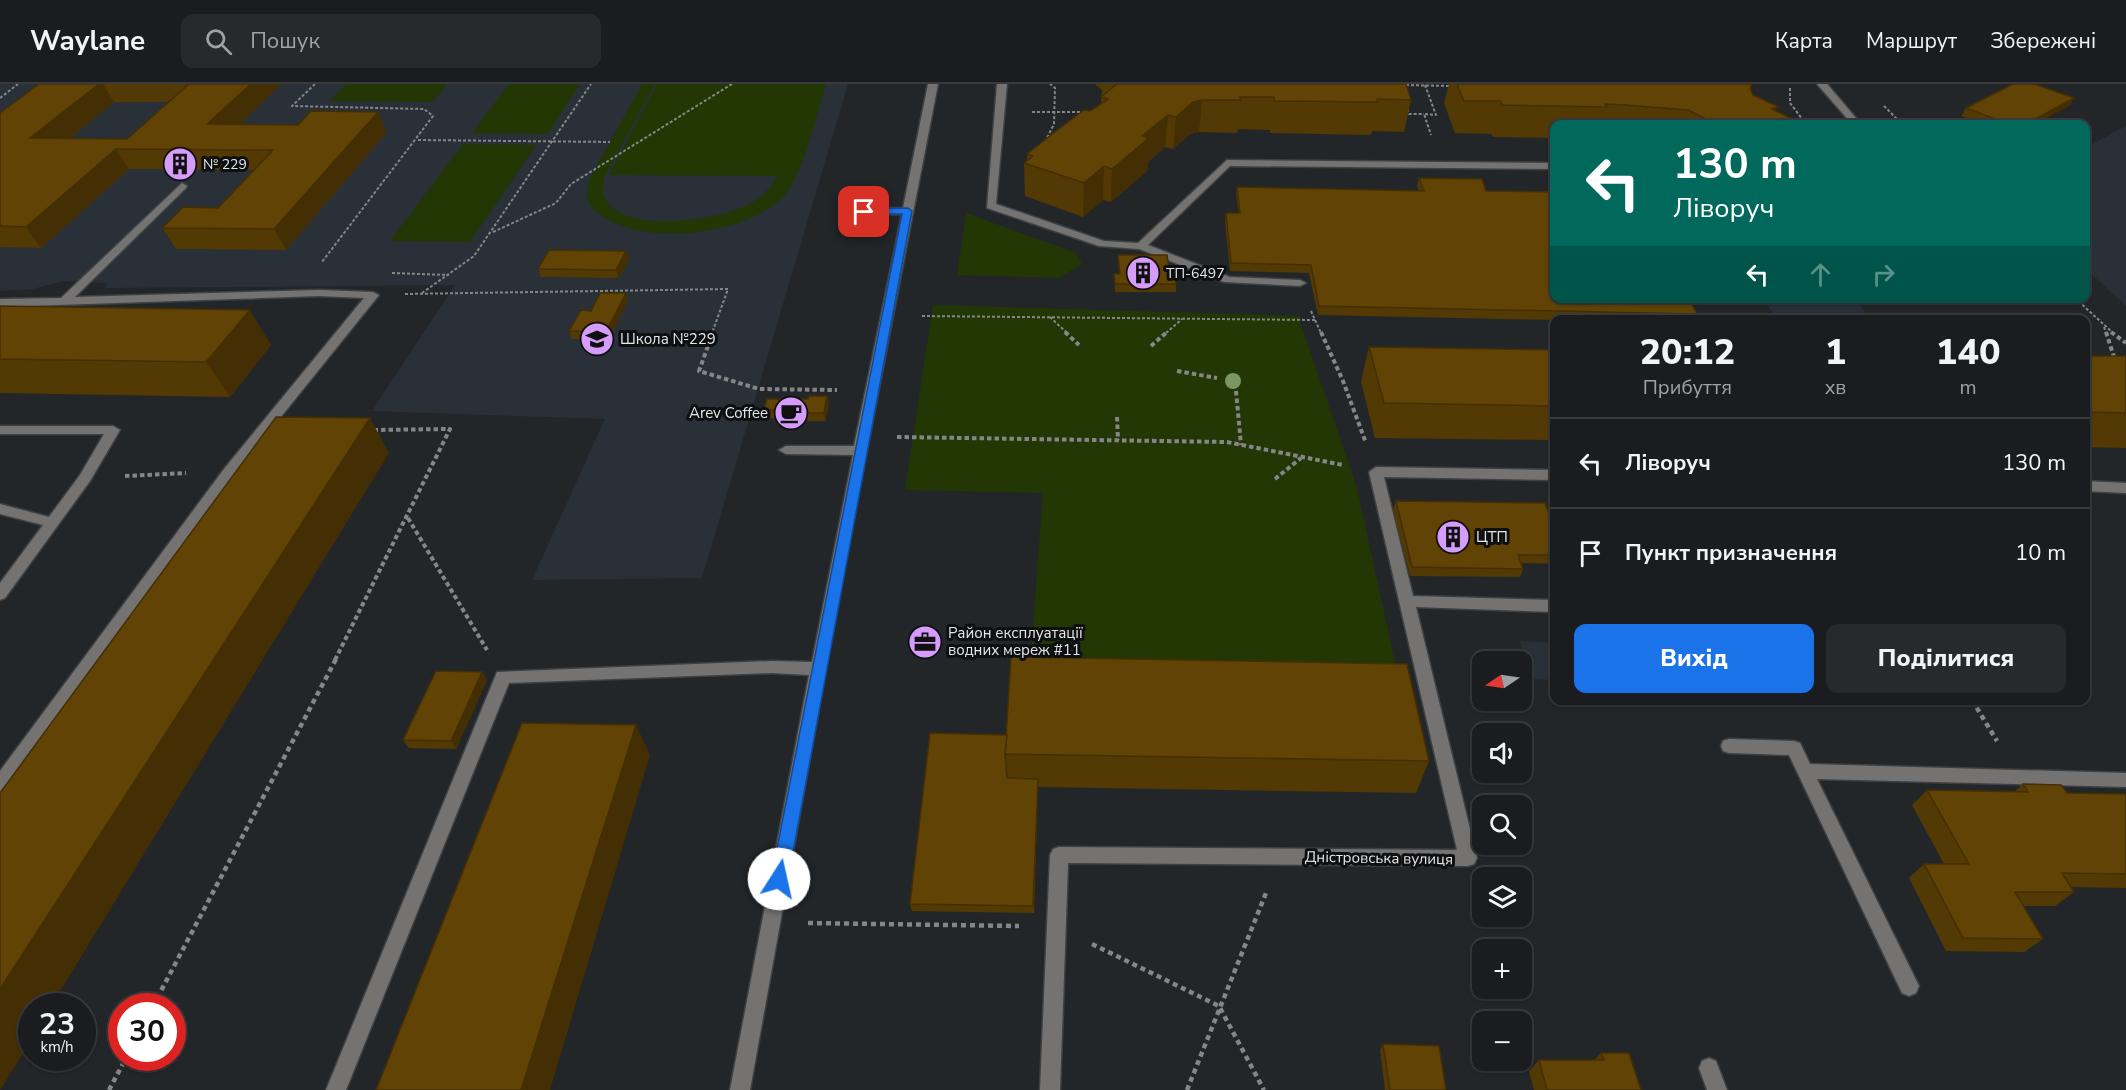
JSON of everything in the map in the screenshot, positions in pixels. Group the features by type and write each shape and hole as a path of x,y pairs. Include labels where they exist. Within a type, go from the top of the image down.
{"street":[{"path":"740,1090 818,669 933,84"},
{"path":"1002,84 991,206 1103,244 1142,246 1228,280 1300,283"},
{"path":"1822,84 1854,120"},
{"path":"1142,246 1227,163 1550,166"},
{"path":"66,299 182,186"},
{"path":"847,212 908,211"},
{"path":"0,303 66,299 319,293 373,295"},
{"path":"0,785 229,472 373,295"},
{"path":"0,430 113,430 85,478 0,594"},
{"path":"786,450 862,444"},
{"path":"1376,472 1550,475"},
{"name":"Дністровська вулиця","path":"1050,1090 1059,855 1468,858 1376,472"},
{"path":"2090,486 2126,488"},
{"path":"0,509 52,523"},
{"path":"1407,601 1550,606"},
{"path":"336,1090 503,677 772,667 818,669"},
{"path":"1729,746 1794,748 1910,986"},
{"path":"1806,771 2126,780"},
{"path":"1709,1068 1717,1090"}],"path":[{"path":"0,98 18,84"},
{"path":"315,84 292,106 424,109 433,116 417,140 321,262"},
{"path":"420,294 474,256 493,232 591,84"},
{"path":"493,232 549,207 571,184 732,84"},
{"path":"1043,146 1054,124 1055,88 1050,84"},
{"path":"1790,84 1790,103 1803,120"},
{"path":"1402,95 1399,85 1460,87"},
{"path":"1406,105 1409,114 1436,115 1425,85"},
{"path":"999,112 1087,111"},
{"path":"1424,114 1434,145"},
{"path":"417,140 610,142"},
{"path":"373,295 728,289 699,371 759,388 847,390"},
{"path":"2080,303 2103,326 2126,343"},
{"path":"1313,315 1344,381 1376,472"},
{"path":"918,316 1315,320"},
{"path":"1050,317 1079,345"},
{"path":"1151,346 1182,318"},
{"path":"2103,326 2118,367"},
{"path":"1177,371 1217,378"},
{"path":"1236,391 1241,445"},
{"path":"1117,417 1118,440"},
{"path":"160,993 324,683 450,429 364,429"},
{"path":"862,444 1118,440 1227,442 1376,472"},
{"path":"1275,479 1302,457"},
{"path":"85,478 229,472"},
{"path":"407,517 503,677"},
{"path":"1187,1090 1281,857"},
{"path":"771,923 1023,926"},
{"path":"1056,927 1219,1006 1264,1090"},
{"path":"109,1090 119,1071"}],"shaded area":[{"name":"Школа №229","path":"0,84 848,84 702,578 532,580 605,419 372,411 455,285 105,288 107,283 63,281 33,289 0,291"},
{"path":"2126,126 2126,306 2090,273 2090,145"},
{"path":"1766,303 1858,303 1867,315 1774,315"},
{"path":"1520,641 1550,643 1550,680 1532,679 1532,651 1523,651"}],"green space":[{"path":"347,84 447,84 433,102 330,101"},
{"path":"509,84 580,84 548,134 472,133"},
{"path":"642,84 655,84 604,178 603,192 611,206 625,215 644,220 666,221 711,216 743,207 754,202 763,194 777,176 609,175 657,84 826,84 803,161 790,189 782,198 745,220 698,232 673,234 628,228 599,214 587,198 589,180"},
{"path":"463,144 536,145 470,242 390,241"},
{"path":"966,213 1076,253 1082,264 1059,278 957,275"},
{"path":"933,305 1298,316 1357,488 1400,686 1029,680 1043,493 905,490"}],"building":[{"path":"39,84 99,84 30,138 127,139 189,84 251,84 207,124 298,125 311,111 378,112 274,229 162,228 183,207 218,208 273,150 116,149 26,227 0,226 0,113"},
{"path":"1117,84 1406,84 1411,100 1274,101 1274,97 1240,97 1241,100 1202,100 1193,102 1176,117 1168,115 1142,136 1149,138 1112,169 1104,166 1084,183 1024,163 1033,156 1027,154 1056,131 1084,110 1090,111 1108,99 1101,97"},
{"path":"1457,84 1752,84 1750,88 1753,95 1779,107 1772,109 1795,120 1708,120 1688,110 1625,105 1605,104 1607,107 1502,105 1500,101 1464,101"},
{"path":"2013,84 2034,84 2074,98 2033,120 1998,120 1966,108"},
{"path":"1419,178 1482,179 1486,191 1550,192 1550,303 1691,303 1697,314 1319,306 1311,265 1231,263 1226,213 1240,213 1237,187 1424,191"},
{"path":"549,250 626,251 616,270 538,269"},
{"name":"ТП-6497","path":"1118,255 1167,255 1170,274 1175,274 1176,284 1115,284 1114,274 1120,274"},
{"path":"600,293 626,293 606,332 569,331 581,310 591,311"},
{"path":"0,306 250,310 206,362 0,359"},
{"path":"1369,347 1550,350 1550,406 1384,403"},
{"path":"2090,356 2126,356 2126,413 2090,412"},
{"path":"809,396 827,396 824,413 805,413 805,409 764,410 767,399 808,399"},
{"path":"276,417 370,418 0,989 0,793"},
{"name":"ЦТП","path":"1396,501 1545,503 1550,517 1550,555 1518,555 1523,569 1412,567"},
{"path":"1011,657 1407,664 1429,761 1005,754"},
{"path":"436,671 482,672 451,741 403,740"},
{"path":"522,723 636,725 521,1090 376,1090"},
{"path":"930,733 1007,735 1005,754 1007,778 1038,779 1033,906 910,904"},
{"path":"2023,784 2061,785 2067,793 2126,794 2126,874 2062,873 2074,892 2015,892 2043,939 1963,938 1924,864 1969,864 1927,790 2028,792"},
{"path":"1383,1044 1439,1046 1446,1090 1390,1090"},
{"path":"1601,1053 1629,1053 1641,1090 1547,1090 1539,1060 1604,1060"}],"place":[{"name":"№ 229","path":"180,164"},
{"name":"ТП-6497","path":"1143,273"},
{"name":"Школа №229","path":"597,339"},
{"name":"Arev Coffee","path":"791,413"},
{"name":"ЦТП","path":"1453,537"},
{"name":"Район експлуатації водних мереж #11","path":"925,642"}],"route":[{"path":"779,879 839,558 908,211 864,212"}]}
